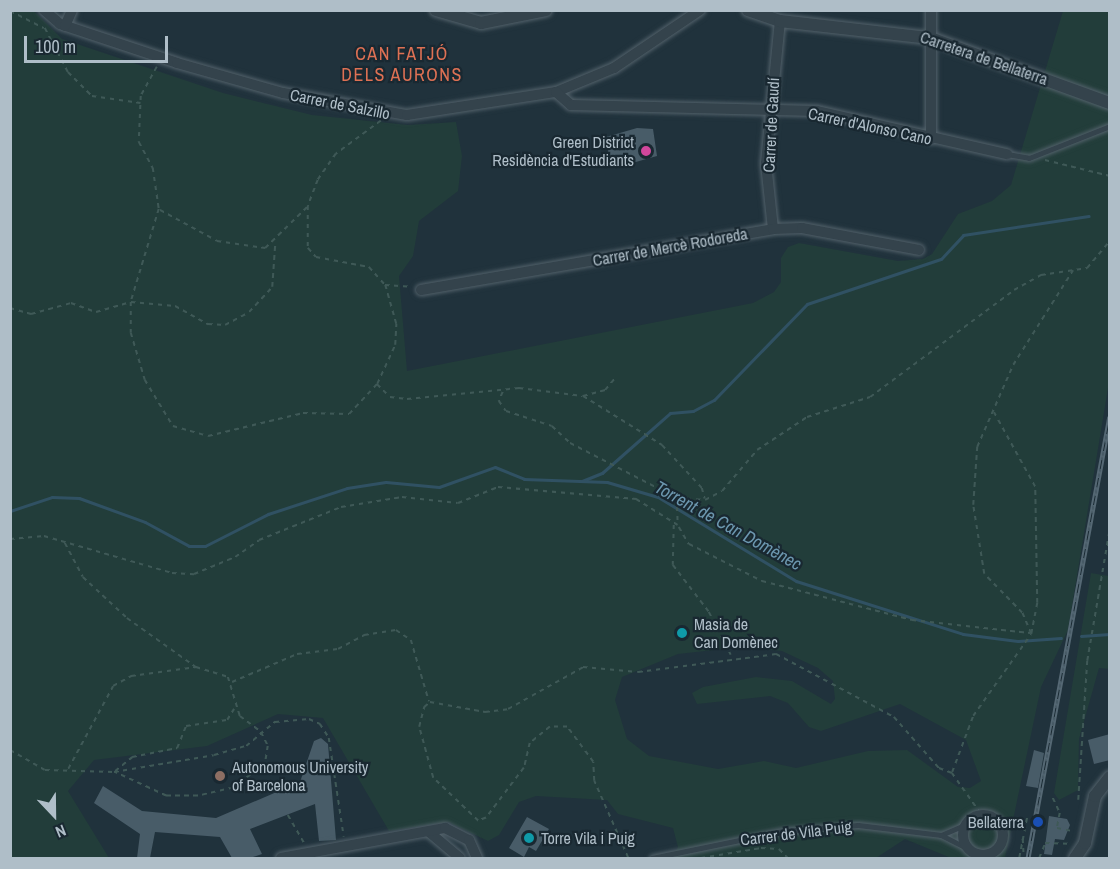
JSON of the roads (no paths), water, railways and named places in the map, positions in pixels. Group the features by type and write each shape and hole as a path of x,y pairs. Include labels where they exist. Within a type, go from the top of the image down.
{"street":[{"name":"Carrer de Salzillo","path":"44,10 62,25 166,60 283,93 387,114 556,92 614,68 700,10"},
{"path":"62,25 72,10"},
{"path":"436,10 481,23 546,10"},
{"name":"Carretera de Bellaterra","path":"748,10 780,21 930,38 1110,103"},
{"path":"931,10 931,139"},
{"name":"Carrer de Gaudí","path":"773,229 766,163 769,109 780,21"},
{"name":"Carrer d'Alonso Cano","path":"556,92 571,105 817,111 931,139 1007,154"},
{"name":"Carrer de Mercè Rodoreda","path":"420,290 773,229 802,228 919,250"},
{"path":"1075,858 1085,843 1095,796 1108,778"},
{"path":"981,814 993,816 1001,834 993,852 979,857 968,849 967,825 981,814"},
{"path":"280,858 445,828 461,833 477,858"},
{"path":"429,832 455,856"}],"lane":[{"name":"Carrer d'Alonso Cano","path":"1007,154 1029,158 1110,126"},
{"path":"941,835 967,825"},
{"name":"Carrer de Vila Puig","path":"652,858 822,826 902,828 941,835 968,849"}],"waterway":[{"path":"582,481 602,473 670,413 693,411 714,400 807,304 941,259 963,235 1089,216"},
{"name":"Torrent de Can Domènec","path":"10,511 52,497 79,498 145,522 189,546 205,546 268,514 347,488 386,482 439,487 495,467 524,479 607,482 658,497 796,581 963,634 1018,641 1061,638"},
{"name":"Torrent de Can Domènec","path":"1081,636 1110,634"}],"railway":[{"path":"1028,858 1110,417"}],"place":[{"name":"Green District Residència d'Estudiants","path":"646,151"},
{"name":"Masia de Can Domènec","path":"682,633"},
{"name":"Autonomous University of Barcelona","path":"220,776"},
{"name":"Bellaterra","path":"1038,822"},
{"name":"Torre Vila i Puig","path":"529,838"}],"district":[{"name":"CAN FATJÓ DELS AURONS","path":"402,65"}]}
